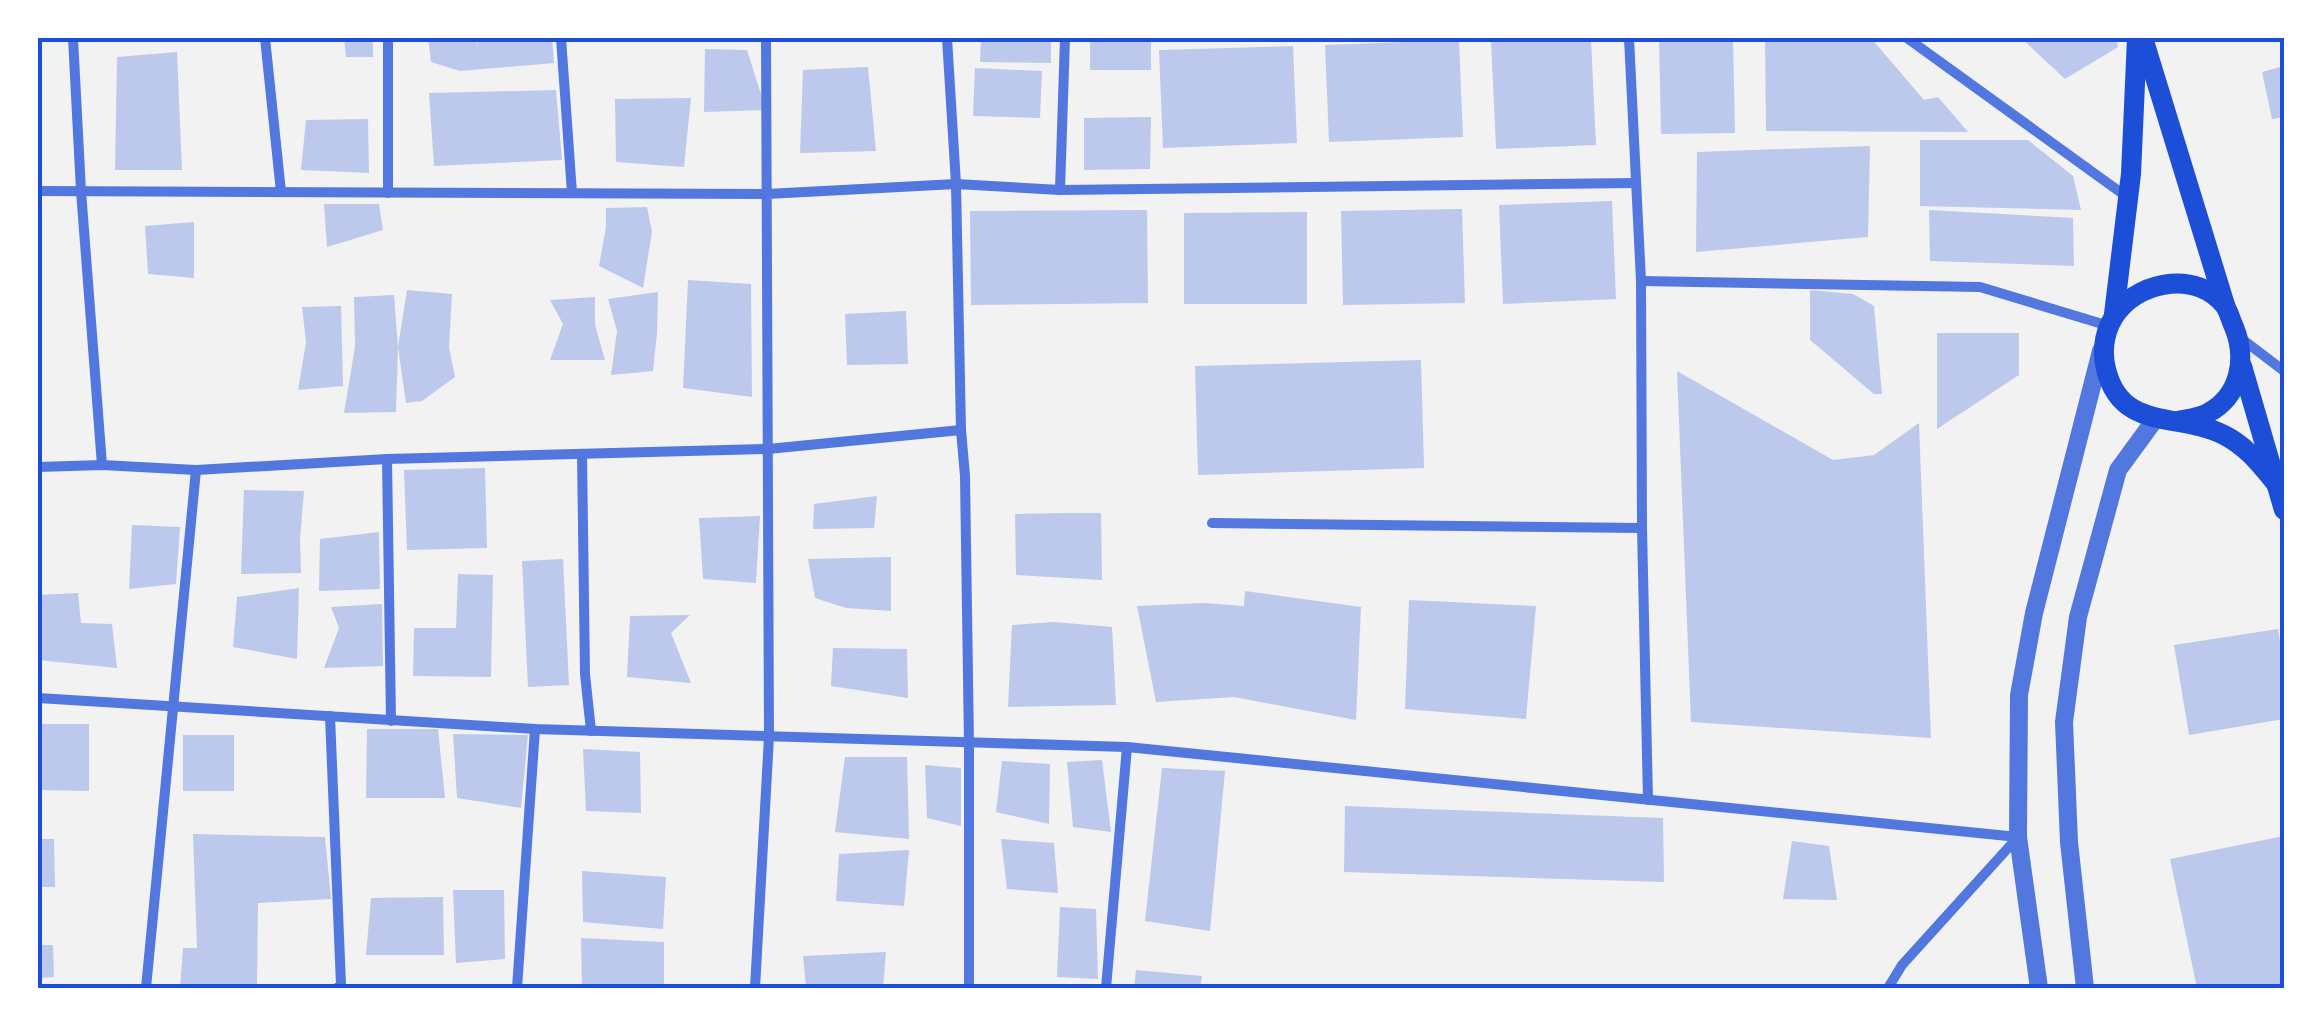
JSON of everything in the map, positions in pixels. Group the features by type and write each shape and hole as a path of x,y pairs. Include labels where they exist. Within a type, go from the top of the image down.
{"main road":[{"path":"2140,38 2132,174 2103,358 2109,381 2122,400 2140,414 2222,434 2248,450 2279,487"},
{"path":"2140,38 2238,336 2242,366 2284,510"},
{"path":"2110,326 2129,299 2148,288 2170,283 2191,285 2226,307"},
{"path":"2178,421 2206,414 2224,401 2242,366"}],"street":[{"path":"74,38 81,191 102,466"},
{"path":"265,38 280,192"},
{"path":"388,38 388,193"},
{"path":"561,38 572,193"},
{"path":"755,988 769,737 766,38"},
{"path":"946,38 956,184 964,476 969,988"},
{"path":"1060,190 1065,38"},
{"path":"1630,38 1641,282 1648,800"},
{"path":"1906,38 2127,198"},
{"path":"38,191 767,194 956,184 1060,190 1635,183"},
{"path":"1641,282 1980,288 2110,326 2034,613 2019,695 2018,837 2040,988"},
{"path":"2238,336 2284,371"},
{"path":"2085,988 2069,842 2064,722 2078,617 2118,470 2156,418"},
{"path":"38,466 196,470 388,459 768,449 961,430"},
{"path":"582,454 585,674 591,731"},
{"path":"388,459 391,720"},
{"path":"146,988 196,470"},
{"path":"1212,523 1642,528"},
{"path":"38,698 535,729 1127,747 2018,837"},
{"path":"330,716 340,986 337,988"},
{"path":"517,988 535,729"},
{"path":"1106,988 1127,747"},
{"path":"1888,988 1902,965 2018,837"}],"building":[{"path":"344,38 373,38 373,57 346,57"},
{"path":"428,38 475,38 476,43 494,38 552,38 554,63 460,71 431,62"},
{"path":"981,38 1051,38 1051,63 980,62"},
{"path":"1090,38 1151,38 1151,70 1090,70"},
{"path":"1591,38 1596,145 1496,149 1491,41"},
{"path":"1659,38 1733,38 1735,133 1661,134"},
{"path":"1765,38 1871,38 1924,100 1938,97 1968,132 1766,131"},
{"path":"2021,38 2116,38 2118,47 2065,79"},
{"path":"1459,40 1463,137 1329,142 1325,45"},
{"path":"1293,46 1297,143 1163,148 1159,50"},
{"path":"705,49 747,50 766,110 704,112"},
{"path":"177,52 182,170 115,170 117,57"},
{"path":"2284,66 2284,117 2272,119 2262,72"},
{"path":"868,67 876,151 800,153 803,70"},
{"path":"975,68 1042,71 1040,118 973,116"},
{"path":"556,90 562,160 434,166 429,93"},
{"path":"691,98 684,167 616,162 615,99"},
{"path":"1151,117 1150,169 1084,170 1084,118"},
{"path":"368,119 369,173 301,170 306,120"},
{"path":"1920,140 2028,140 2073,176 2081,210 1920,206"},
{"path":"1870,146 1868,237 1696,252 1697,152"},
{"path":"1612,201 1616,299 1503,304 1499,205"},
{"path":"324,204 379,204 383,230 327,247"},
{"path":"647,207 652,232 643,288 599,266 606,208"},
{"path":"1462,209 1465,303 1343,305 1341,211"},
{"path":"1147,210 1148,303 971,305 970,211"},
{"path":"1929,210 2073,218 2074,266 1930,261"},
{"path":"1307,212 1307,304 1184,304 1184,213"},
{"path":"194,222 194,278 148,274 145,226"},
{"path":"688,280 751,284 752,397 683,388"},
{"path":"407,290 452,294 449,347 455,377 422,401 406,403 398,347"},
{"path":"1810,290 1853,294 1874,306 1882,394 1874,394 1810,340"},
{"path":"658,292 653,371 611,375 617,331 608,299"},
{"path":"394,295 398,347 396,412 344,413 355,347 354,297"},
{"path":"595,297 595,325 605,360 550,360 563,324 550,300"},
{"path":"341,306 343,386 298,390 306,342 302,307"},
{"path":"906,311 908,364 847,365 845,314"},
{"path":"1937,333 2019,333 2019,375 1937,429"},
{"path":"1421,360 1424,468 1198,475 1195,366"},
{"path":"1677,371 1833,460 1874,455 1919,423 1931,738 1691,722"},
{"path":"485,468 487,548 407,550 404,470"},
{"path":"244,490 304,491 301,573 241,574"},
{"path":"877,496 874,528 813,529 814,504"},
{"path":"1101,513 1102,580 1016,575 1015,514"},
{"path":"760,516 756,583 703,579 699,518"},
{"path":"132,525 180,527 176,584 129,589"},
{"path":"379,532 380,589 319,591 320,539"},
{"path":"891,557 891,611 846,608 815,598 808,559"},
{"path":"563,559 569,685 528,687 522,561"},
{"path":"458,574 493,575 491,677 413,676 414,628 456,628"},
{"path":"299,588 297,659 233,647 237,597"},
{"path":"1245,591 1361,607 1356,720 1234,697 1156,702 1137,606 1244,606"},
{"path":"78,593 81,623 112,624 117,668 38,660 38,595"},
{"path":"1409,600 1536,606 1526,719 1405,709"},
{"path":"382,604 383,666 324,668 339,628 331,607"},
{"path":"690,615 671,633 691,683 627,677 630,616"},
{"path":"1054,622 1112,627 1116,705 1008,707 1012,625"},
{"path":"2278,629 2284,670 2284,719 2189,735 2174,645"},
{"path":"833,648 907,649 908,698 831,686"},
{"path":"38,724 89,724 89,791 38,790"},
{"path":"367,729 438,729 445,798 366,798"},
{"path":"453,734 528,735 521,808 457,798"},
{"path":"183,735 234,735 234,791 183,791"},
{"path":"583,749 640,752 641,813 586,811"},
{"path":"845,757 907,757 909,839 835,832"},
{"path":"1102,760 1111,832 1073,827 1067,762"},
{"path":"1002,761 1050,764 1049,824 996,812"},
{"path":"925,765 961,768 961,826 927,818"},
{"path":"1162,768 1225,771 1210,931 1145,921"},
{"path":"1345,806 1663,818 1664,882 1344,872"},
{"path":"193,834 325,837 331,899 258,903 257,988 180,988 183,948 197,948"},
{"path":"2284,836 2284,988 2197,988 2170,859"},
{"path":"38,839 54,839 55,887 38,887"},
{"path":"1001,839 1054,843 1058,893 1007,889"},
{"path":"1792,841 1829,846 1837,900 1783,899"},
{"path":"909,850 904,906 836,901 839,854"},
{"path":"582,871 666,877 663,929 583,922"},
{"path":"453,890 504,890 505,959 456,963"},
{"path":"443,897 444,955 366,955 371,898"},
{"path":"1060,907 1096,909 1098,979 1057,977"},
{"path":"581,938 664,942 664,988 582,988"},
{"path":"38,945 53,945 54,977 38,978"},
{"path":"886,952 883,988 806,988 803,956"},
{"path":"1136,970 1202,976 1200,988 1134,988"}]}
